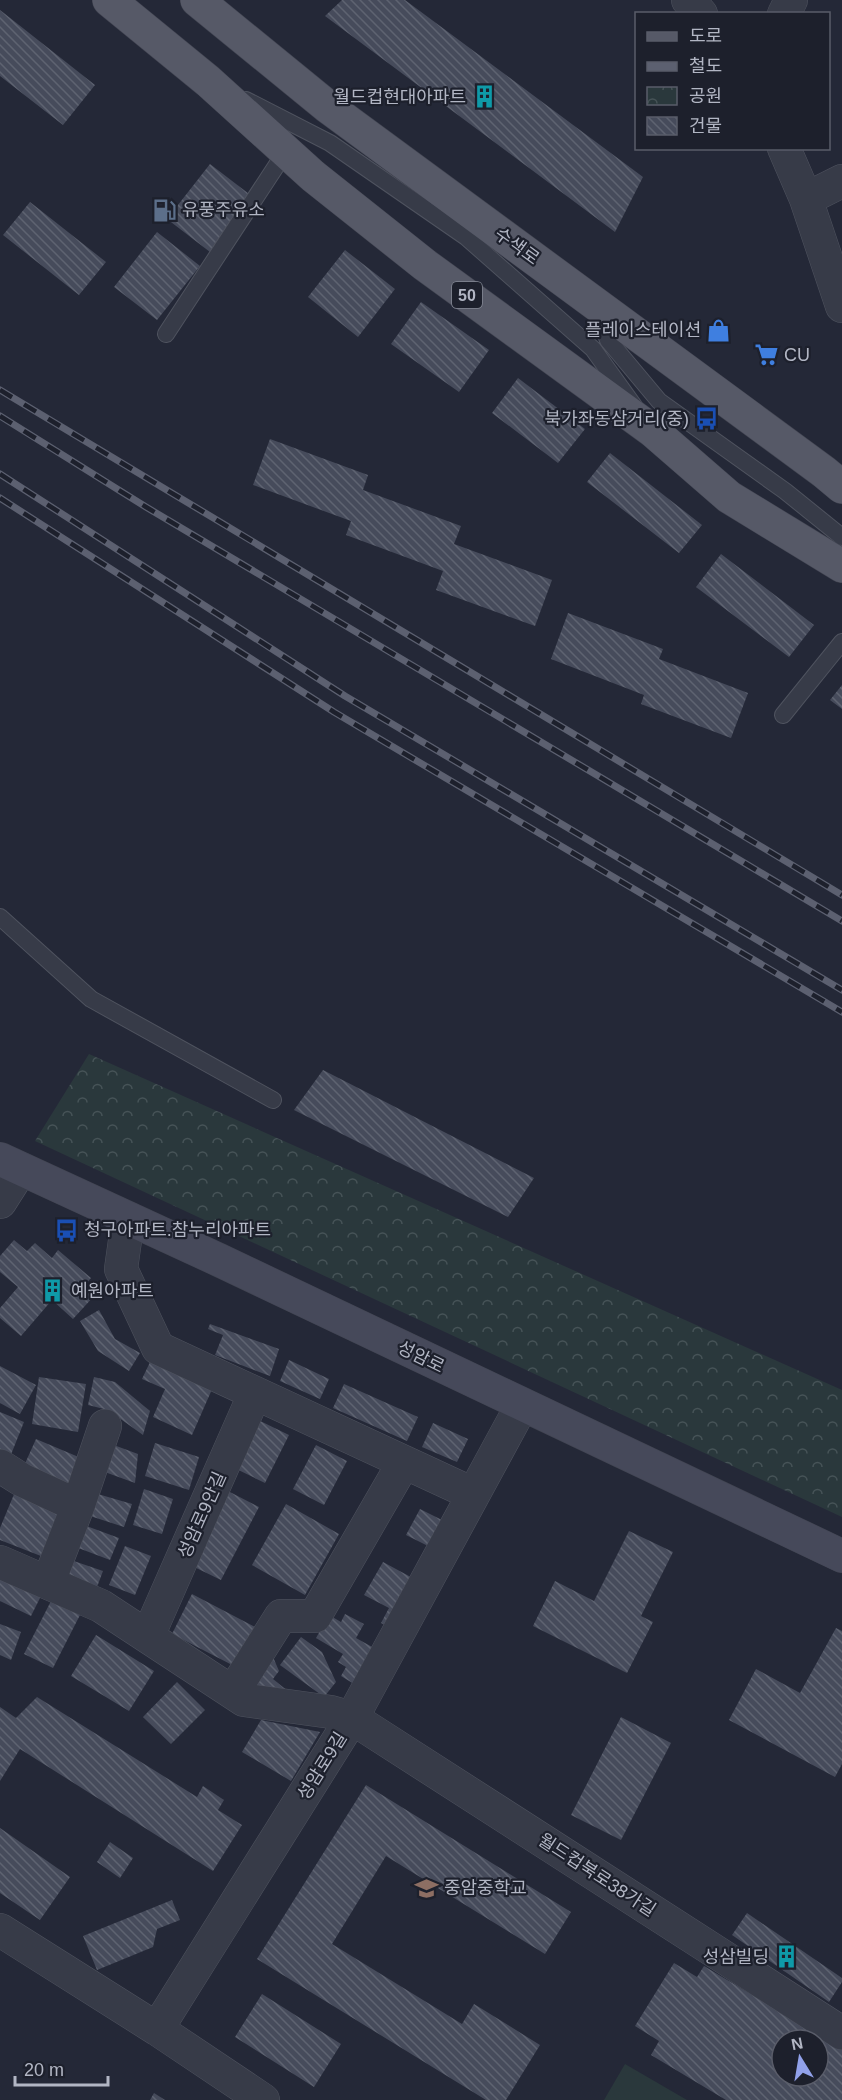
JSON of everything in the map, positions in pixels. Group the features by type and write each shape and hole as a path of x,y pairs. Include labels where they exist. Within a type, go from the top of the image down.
{"main road":[{"name":"50","path":"109,0 208,81 313,176 425,265 653,431 729,498 842,566"},
{"name":"수색로","path":"197,0 328,107 842,487"},
{"name":"성암로","path":"10,1164 842,1556"}],"street":[{"path":"688,0 699,12"},
{"path":"785,150 806,199 842,306"},
{"path":"806,199 842,181"},
{"path":"0,1202 10,1164"},
{"path":"128,1219 121,1269 158,1348 473,1494"},
{"name":"성암로9안길","path":"148,1636 255,1393"},
{"name":"성암로9길","path":"157,2029 352,1718 522,1405"},
{"path":"48,1583 78,1506 105,1426"},
{"path":"233,1692 280,1616 315,1616 404,1462"},
{"path":"0,1466 22,1480 78,1506"},
{"path":"0,1562 101,1606 244,1700 331,1712 352,1718"},
{"name":"월드컵북로38가길","path":"352,1718 842,2033"},
{"path":"0,1930 157,2029 263,2100"}],"lane":[{"path":"208,81 330,143 466,237 593,349 653,431"},
{"path":"166,334 286,151"},
{"path":"595,304 608,340 659,401 785,491 842,537"},
{"path":"783,716 842,642"},
{"path":"0,917 90,999 273,1100"}],"green space":[{"path":"89,1054 842,1390 842,1517 35,1141"},
{"path":"625,2064 687,2100 604,2100"}],"building":[{"name":"월드컵현대아파트","path":"342,0 405,0 643,177 615,232 325,16"},
{"path":"0,10 95,85 63,125 0,76"},
{"path":"210,164 253,197 210,252 167,219"},
{"path":"30,202 106,262 79,295 3,235"},
{"path":"157,232 200,266 157,320 114,287"},
{"path":"345,250 395,289 358,337 308,297"},
{"path":"421,302 489,350 459,392 391,344"},
{"path":"518,378 585,429 558,463 492,413"},
{"path":"270,439 368,475 363,490 461,526 454,544 552,580 535,626 436,590 443,571 346,535 351,521 253,485"},
{"path":"610,453 702,525 679,553 587,482"},
{"path":"721,554 814,625 789,657 696,587"},
{"path":"568,613 663,649 659,659 748,693 731,738 641,704 644,695 551,659"},
{"path":"842,685 842,709 830,700"},
{"path":"323,1070 534,1178 508,1217 294,1110"},
{"name":"예원아파트","path":"14,1240 27,1251 35,1243 52,1258 58,1250 91,1278 84,1286 95,1295 73,1319 52,1300 21,1336 0,1318 0,1308 18,1287 0,1272 0,1256"},
{"path":"99,1310 115,1339 140,1353 129,1371 98,1351 80,1321"},
{"path":"210,1324 279,1349 270,1376 215,1355 223,1335 208,1329"},
{"path":"151,1360 213,1387 192,1435 153,1417 165,1389 142,1379"},
{"path":"289,1360 329,1379 320,1399 280,1381"},
{"path":"0,1366 36,1385 20,1414 0,1403"},
{"path":"39,1377 86,1384 78,1432 32,1424"},
{"path":"94,1377 115,1382 150,1411 143,1435 108,1410 88,1405"},
{"path":"344,1384 418,1417 407,1441 333,1408"},
{"path":"0,1412 24,1422 10,1457 0,1453"},
{"path":"250,1416 289,1435 265,1483 226,1464"},
{"path":"433,1423 468,1439 457,1462 422,1447"},
{"path":"36,1439 81,1458 69,1487 23,1468"},
{"path":"155,1443 199,1457 189,1490 145,1476"},
{"path":"111,1444 138,1454 135,1483 102,1471"},
{"path":"316,1445 347,1461 324,1505 293,1489"},
{"path":"17,1487 67,1507 46,1558 0,1540 0,1528"},
{"path":"144,1489 173,1499 162,1534 133,1525"},
{"path":"226,1490 259,1507 221,1580 188,1564"},
{"path":"91,1492 132,1504 124,1527 84,1514"},
{"path":"286,1504 339,1534 305,1595 252,1565"},
{"path":"420,1509 448,1523 434,1549 406,1535"},
{"path":"81,1524 119,1538 110,1560 73,1546"},
{"path":"629,1531 673,1552 641,1616 653,1622 627,1673 533,1626 555,1581 594,1601"},
{"path":"125,1546 151,1556 135,1595 109,1585"},
{"path":"65,1558 103,1571 94,1595 57,1583"},
{"path":"383,1562 420,1582 394,1630 381,1623 389,1608 364,1595"},
{"path":"0,1571 43,1592 31,1616 0,1601"},
{"path":"192,1594 257,1628 236,1667 172,1634"},
{"path":"51,1601 80,1615 53,1668 24,1654"},
{"path":"345,1614 364,1624 356,1638 374,1648 354,1684 341,1676 346,1667 338,1662 343,1654 316,1638 329,1615 341,1622"},
{"path":"0,1624 21,1632 11,1660 0,1655"},
{"path":"836,1628 842,1631 842,1764 835,1777 729,1720 756,1669 800,1693"},
{"path":"96,1635 154,1671 129,1711 71,1676"},
{"path":"301,1637 322,1652 336,1682 324,1697 280,1665"},
{"path":"267,1643 279,1671 273,1679 300,1701 241,1687"},
{"path":"177,1682 205,1710 171,1744 143,1717"},
{"path":"37,1697 197,1797 203,1786 224,1800 218,1810 242,1825 213,1871 20,1749 0,1781 0,1707 16,1718"},
{"path":"621,1717 671,1743 621,1840 571,1815"},
{"path":"261,1720 320,1732 291,1781 242,1752"},
{"path":"366,1785 571,1912 545,1954 386,1856 332,1944 462,2024 474,2004 540,2045 506,2100 486,2100 257,1959"},
{"path":"0,1828 70,1877 40,1920 0,1893"},
{"path":"110,1842 133,1858 120,1878 97,1862"},
{"path":"172,1900 180,1920 157,1929 153,1947 97,1970 83,1936"},
{"name":"성삼빌딩","path":"747,1913 842,1978 842,1982 829,2002 732,1935"},
{"path":"674,1963 697,1977 704,1966 807,2028 770,2028 770,2088 830,2088 830,2042 842,2049 842,2100 726,2100 651,2055 659,2041 635,2026"},
{"path":"262,1994 341,2044 314,2087 235,2037"},
{"path":"154,2093 165,2100 150,2100"}],"railway":[{"path":"0,390 842,895"},
{"path":"0,416 146,507 842,921"},
{"path":"0,474 345,696 842,990"},
{"path":"0,498 334,712 842,1012"}],"place":[{"name":"월드컵현대아파트","path":"484,97"},
{"name":"유풍주유소","path":"164,210"},
{"name":"플레이스테이션","path":"719,330"},
{"name":"CU","path":"766,355"},
{"name":"북가좌동삼거리(중)","path":"707,419"},
{"name":"청구아파트.참누리아파트","path":"66,1230"},
{"name":"예원아파트","path":"53,1291"},
{"name":"중암중학교","path":"426,1888"},
{"name":"성삼빌딩","path":"787,1957"}]}
